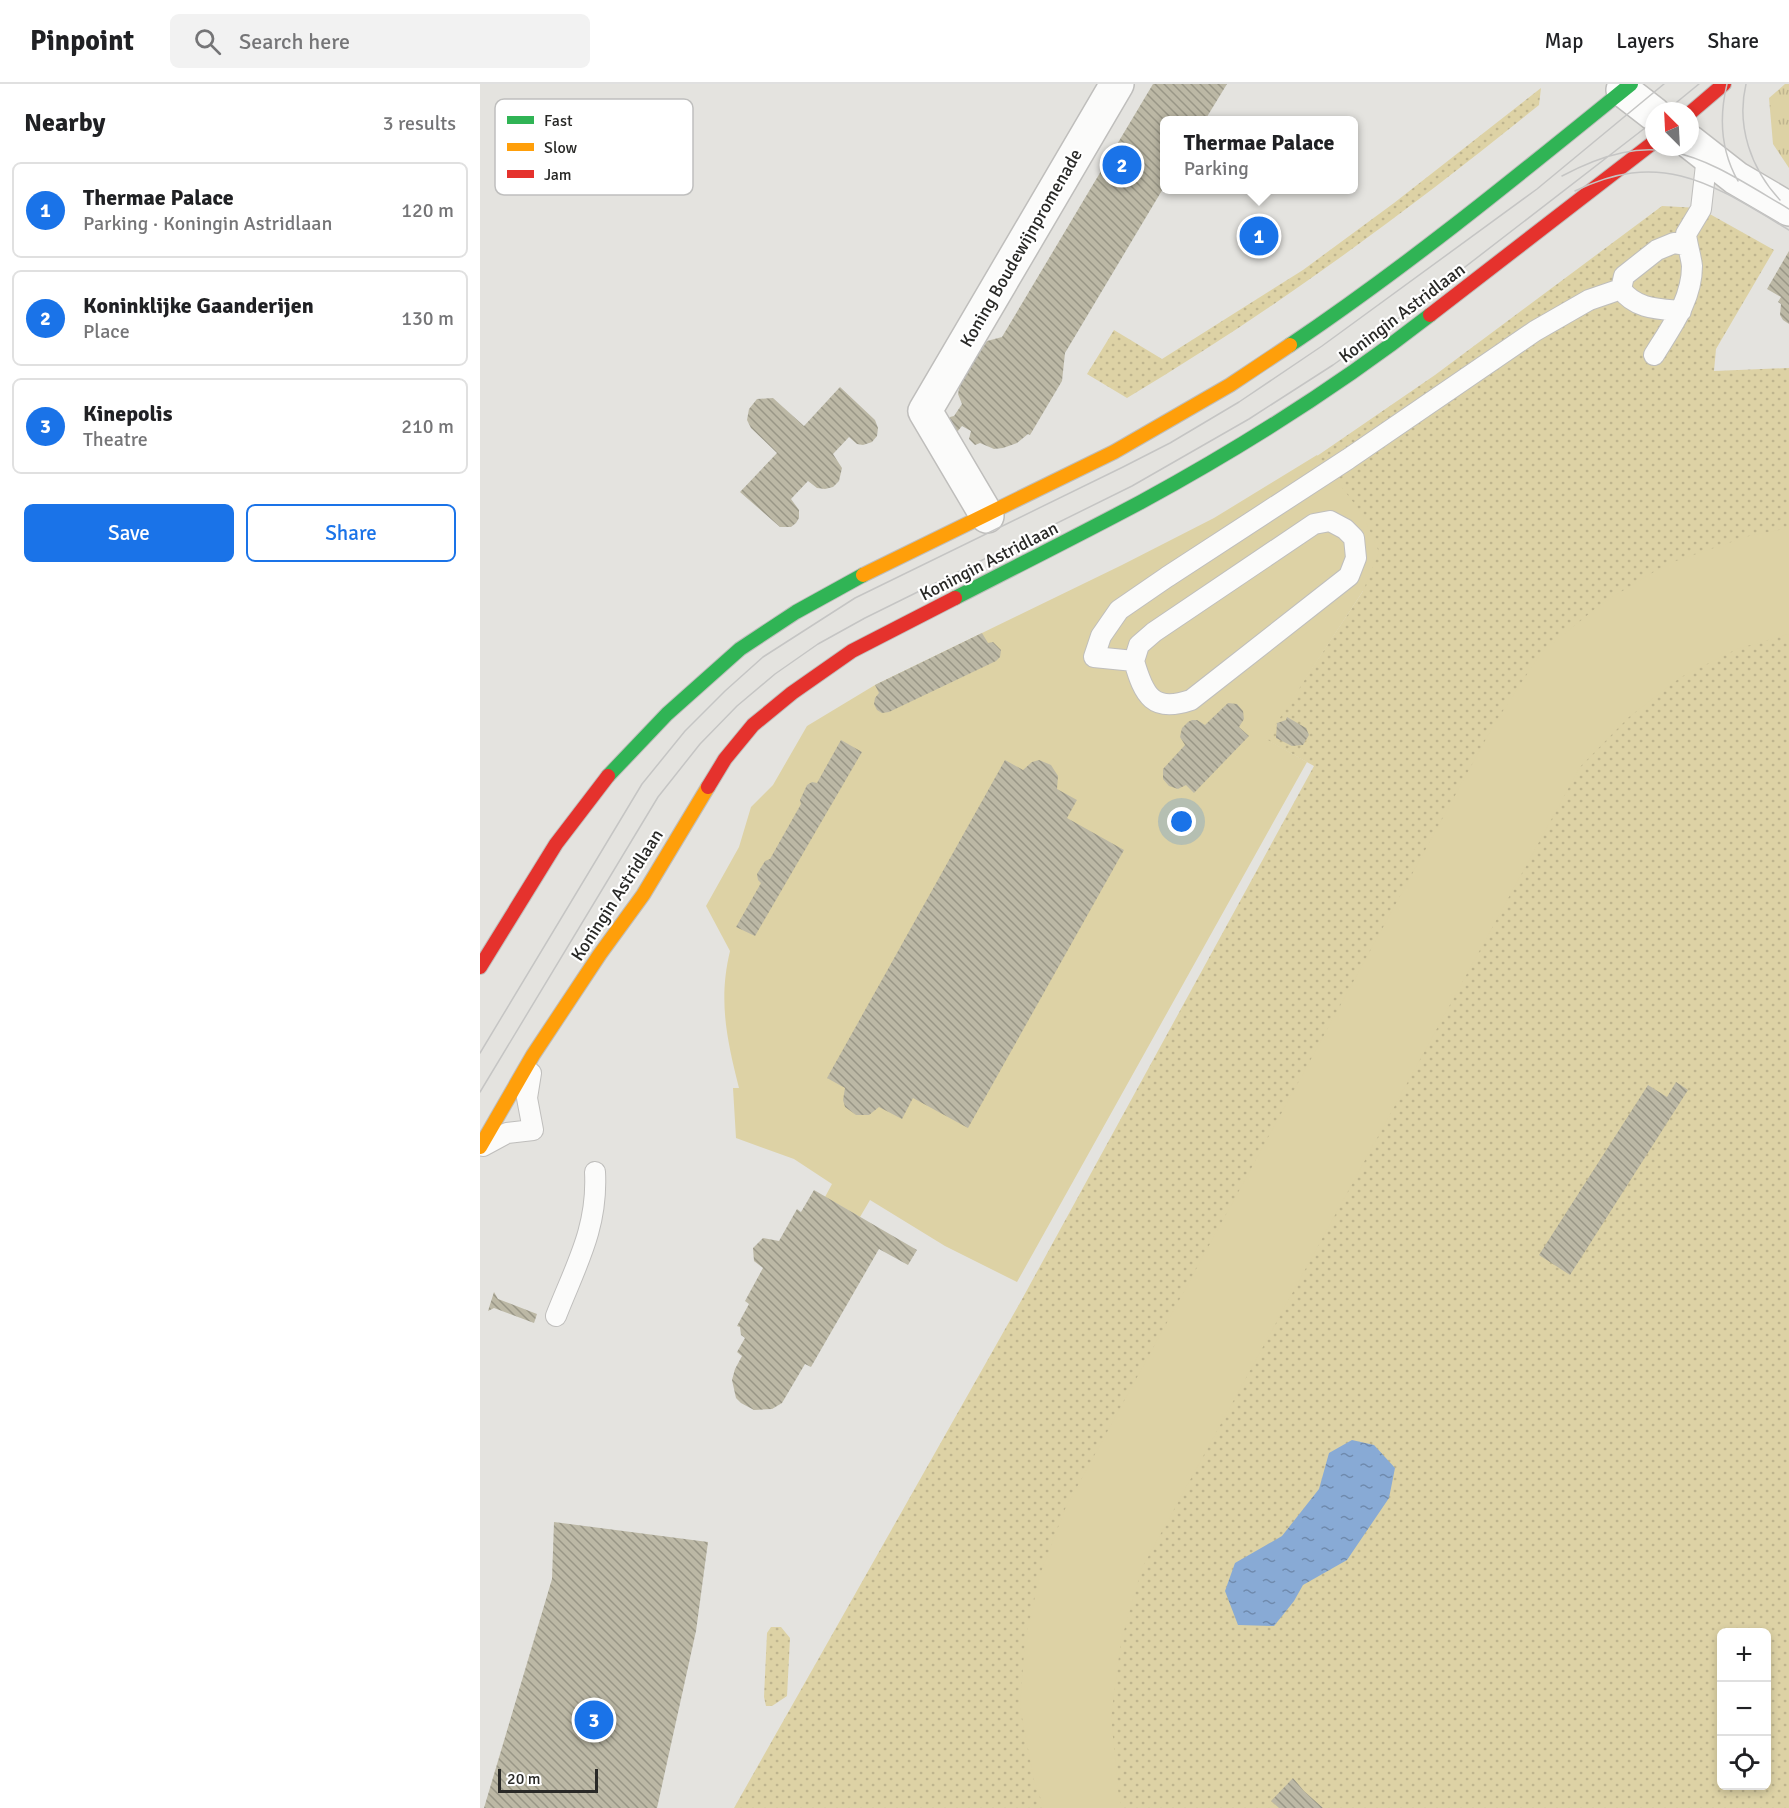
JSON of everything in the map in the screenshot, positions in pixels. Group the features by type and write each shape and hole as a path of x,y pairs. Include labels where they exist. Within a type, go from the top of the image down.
{"street":[{"name":"Koning Boudewijnpromenade","path":"987,516 925,411 1117,84"},
{"path":"1699,105 1724,84"},
{"path":"1627,87 1645,105"},
{"name":"Koningin Astridlaan","path":"480,967 556,844 614,768 675,706 740,649 796,612 848,582 1114,452 1230,385 1316,328 1475,211 1627,87"},
{"name":"Koningin Astridlaan","path":"480,1148 534,1055 600,954 643,895 725,759 753,725 792,693 852,651 1141,502 1259,434 1343,381 1410,332 1645,149"},
{"path":"1699,150 1736,178 1789,209"}],"lane":[{"path":"1654,355 1681,311 1690,288 1692,264 1686,234 1701,209 1698,156"},
{"path":"1681,311 1641,305 1628,299 1621,289 1624,276 1657,250 1674,243 1687,245"},
{"path":"1134,661 1094,657 1101,636 1119,610 1348,459 1535,331 1589,300 1621,289"},
{"path":"1330,521 1345,529 1354,538 1356,558 1349,576 1191,699 1174,705 1157,703 1140,684 1134,661 1139,645 1154,632 1314,524 1330,521"},
{"path":"480,1148 507,1133 533,1130 527,1098 534,1055"},
{"path":"556,1316 590,1232 596,1197 595,1172"}],"green space":[{"path":"1785,84 1789,84 1789,168 1773,144 1769,98"},
{"path":"1541,88 1539,105 1440,183 1339,259 1181,365 1127,398 1087,374 1114,330 1162,359 1303,270 1394,203"},
{"path":"1662,206 1699,208 1774,250 1716,349 1714,371 1789,368 1789,1808 734,1808 1021,1301 1314,766 1265,739 1363,591 1317,456 1435,375"},
{"path":"1317,455 1363,515 1379,552 1363,591 1266,739 1307,762 1017,1282 945,1246 870,1200 860,1217 825,1197 832,1184 794,1159 736,1138 733,1088 739,1088 728,1037 724,1004 726,969 730,951 706,906 739,847 751,807 773,785 807,726 875,685 1214,518"},
{"path":"1789,528 1789,634 1737,649 1681,677 1629,717 1580,767 1142,1568 1121,1641 1111,1717 1119,1799 1123,1808 1044,1808 1034,1780 1020,1707 1025,1640 1040,1575 1065,1509 1493,726 1541,653 1601,604 1667,564 1749,536"},
{"path":"771,1627 781,1627 790,1638 787,1696 772,1706 766,1706 764,1697 767,1633"}],"water":[{"path":"1352,1440 1374,1445 1395,1468 1389,1498 1347,1560 1303,1585 1294,1601 1274,1626 1238,1625 1225,1591 1235,1563 1282,1536 1319,1489 1329,1453"}],"building":[{"path":"1153,84 1227,84 1207,116 1160,116 1160,194 1065,353 1062,381 1030,435 1028,434 1017,443 994,449 980,443 975,445 969,439 971,431 962,426 957,432 947,422 962,404 958,394 960,383 987,341 1002,337"},
{"path":"1789,251 1789,324 1780,315 1781,304 1778,302 1781,297 1767,289"},
{"path":"840,387 875,420 878,428 877,436 872,442 863,445 857,444 849,437 833,454 842,468 839,481 833,487 825,489 817,488 808,481 791,499 799,510 796,523 791,527 780,527 740,492 777,453 751,428 747,420 749,409 757,399 773,398 804,426"},
{"path":"982,633 988,643 993,642 1001,650 1000,657 996,661 889,712 882,713 877,710 874,704 879,693 875,685"},
{"path":"1228,703 1237,704 1243,711 1244,719 1239,727 1249,736 1194,793 1186,785 1178,789 1169,786 1163,779 1163,769 1185,745 1180,737 1182,728 1192,720 1205,725"},
{"path":"1287,717 1306,728 1309,735 1303,745 1292,746 1276,738 1277,723 1286,720"},
{"path":"841,740 862,752 755,936 736,927 761,883 757,874 765,861 770,859 801,804 800,800 807,785 812,782 817,783"},
{"path":"1005,760 1023,770 1032,762 1039,760 1051,765 1058,776 1057,789 1077,800 1067,818 1124,850 968,1128 913,1098 902,1119 879,1107 869,1115 856,1115 845,1107 843,1100 845,1088 827,1078"},
{"path":"1676,1082 1688,1090 1570,1275 1539,1255 1648,1085 1667,1097"},
{"path":"814,1190 917,1250 908,1265 879,1249 811,1367 805,1364 782,1403 772,1409 754,1410 736,1398 732,1380 742,1356 737,1352 745,1338 741,1335 740,1327 737,1326 749,1304 745,1301 763,1268 754,1261 753,1248 763,1238 779,1241 797,1209 801,1212"},
{"path":"494,1292 498,1299 537,1314 534,1323 494,1308 488,1311"},
{"path":"554,1522 708,1542 696,1631 657,1808 484,1808 552,1579"},
{"path":"1293,1778 1323,1808 1279,1808 1271,1801"}],"tram line":[{"path":"480,1053 642,784 685,731 763,657 855,598 1123,467 1170,443 1239,402 1322,346 1537,189 1664,84"},
{"path":"1677,102 1699,84"},
{"path":"1727,84 1724,96 1723,134 1728,158 1738,181"},
{"path":"1746,84 1743,115 1748,146 1761,175 1780,200"},
{"path":"480,1092 658,797 700,744 737,706 775,674 818,644 865,618 1132,486 1249,419 1333,365 1399,318 1645,128"},
{"path":"1562,176 1597,160 1627,152 1655,150 1681,154 1706,163 1732,175 1789,209"},
{"path":"1575,191 1606,178 1635,173 1662,173 1687,178 1712,187 1789,230"}],"traffic: fast":[{"path":"1290,345 1421,251 1631,84"},
{"path":"955,598 1141,502 1216,460 1325,391 1430,315"},
{"path":"608,776 667,714 740,649 796,612 863,575"}],"traffic: slow":[{"path":"863,575 1114,452 1230,385 1290,345"},
{"path":"480,1147 533,1055 600,954 643,895 708,787"}],"traffic: jam":[{"path":"1699,105 1724,84"},
{"path":"1430,315 1645,149"},
{"path":"708,787 725,759 753,725 792,693 852,651 955,598"},
{"path":"480,967 556,844 608,776"}],"place":[{"name":"Koninklijke Gaanderijen","path":"1122,165"},
{"name":"Thermae Palace","path":"1259,236"},
{"name":"Kinepolis","path":"594,1720"}]}
